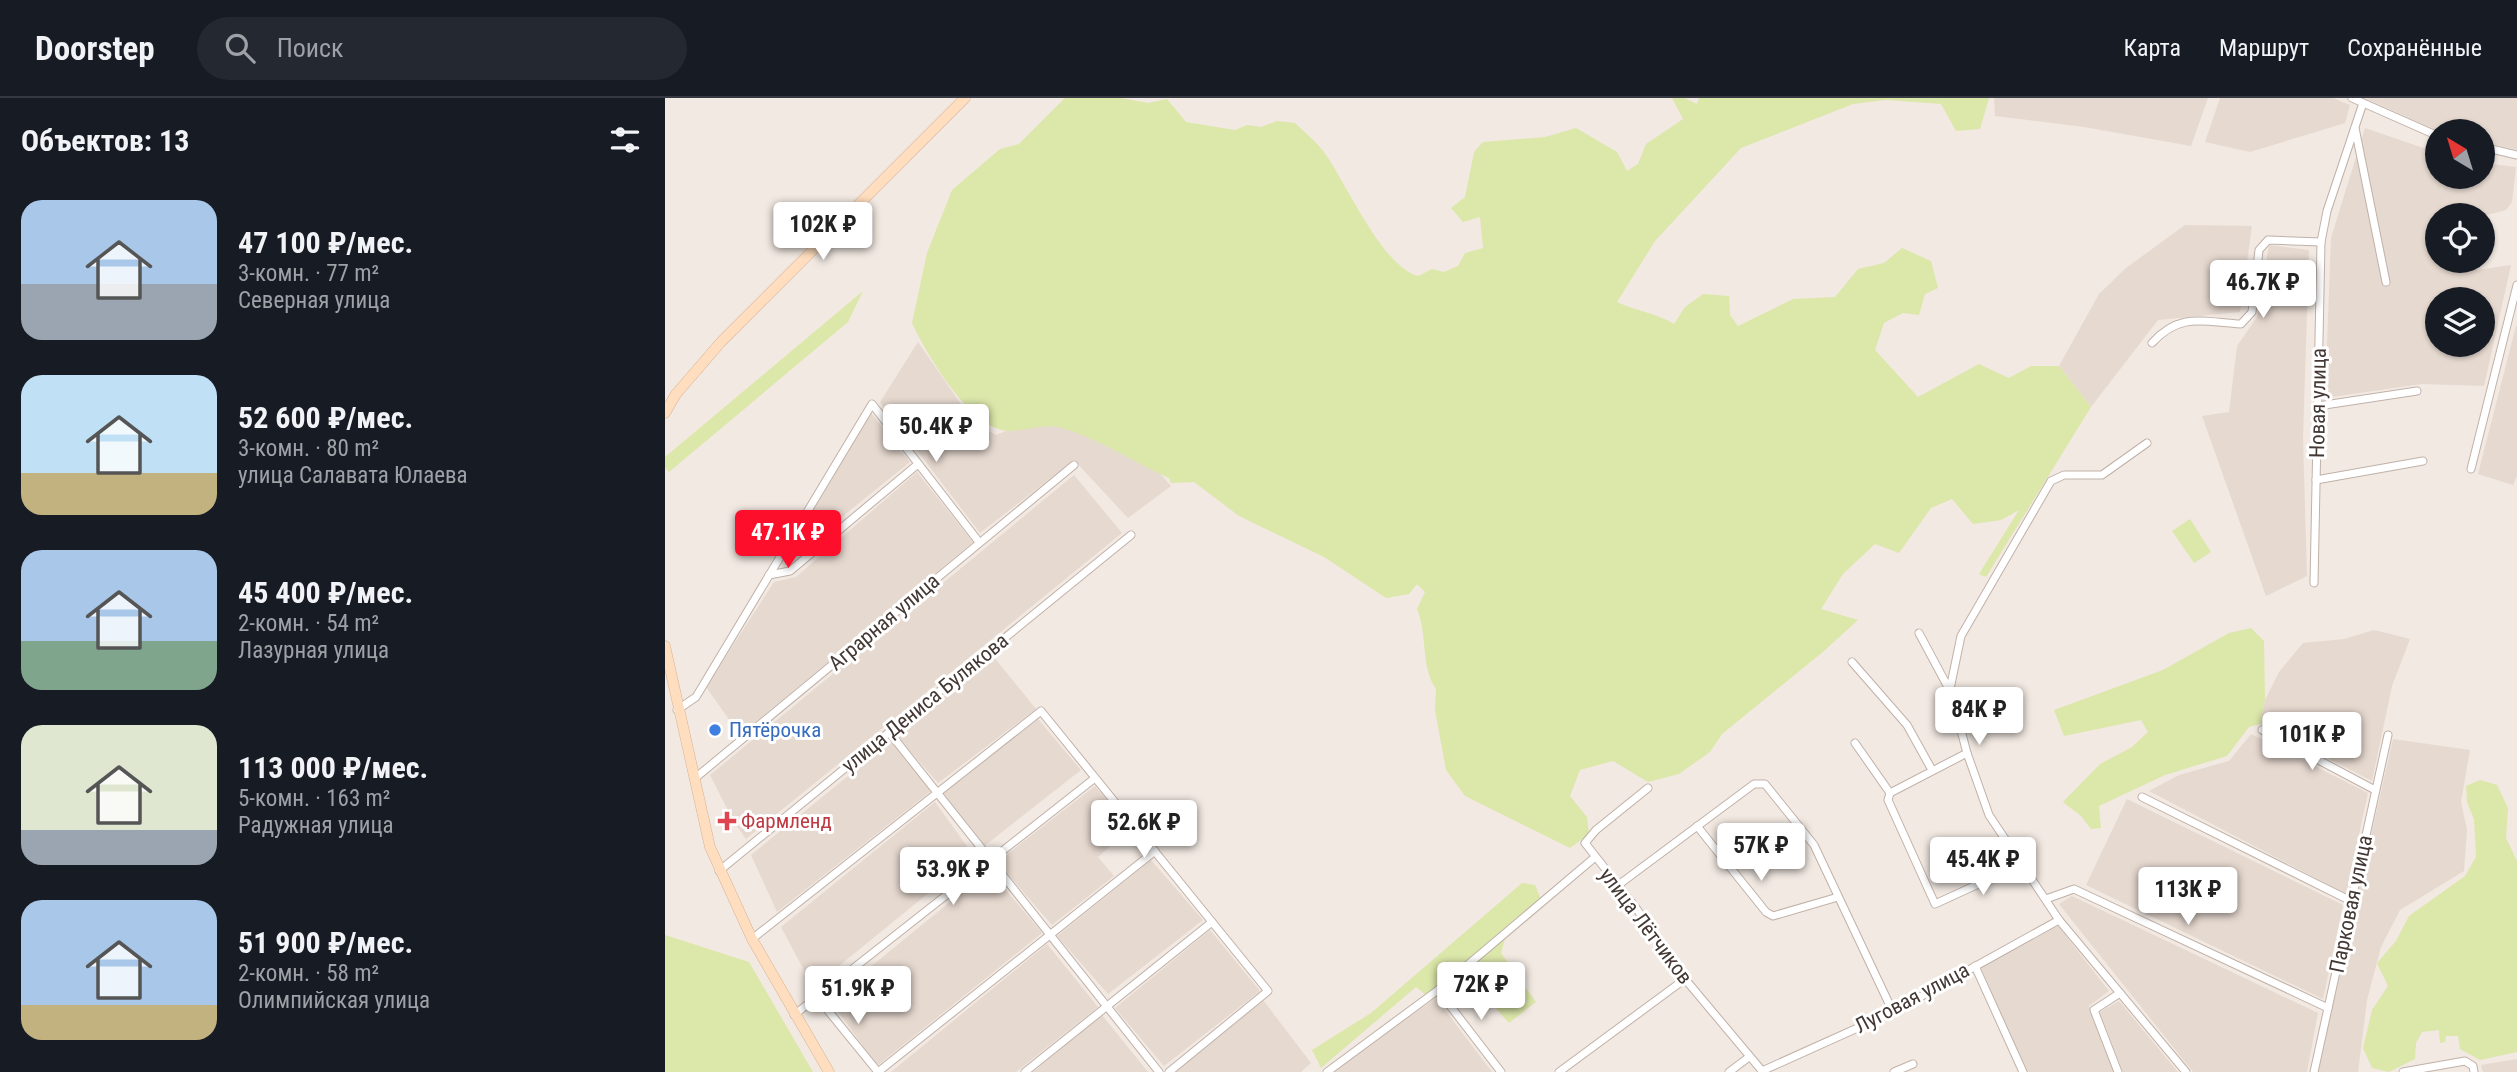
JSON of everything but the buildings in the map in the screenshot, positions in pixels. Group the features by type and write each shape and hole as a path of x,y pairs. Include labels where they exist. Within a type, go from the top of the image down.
{"main road":[{"path":"665,414 676,394 721,342 965,98"},
{"path":"665,646 677,710 710,847 719,871 752,939 828,1072"}],"street":[{"path":"2352,98 2425,130"},
{"name":"Новая улица","path":"2314,583 2321,242 2327,211 2363,103"},
{"path":"2355,128 2386,282"},
{"path":"2495,150 2517,155"},
{"path":"2152,343 2165,328 2179,321 2241,324 2252,312 2259,250 2268,240 2321,242"},
{"path":"2472,470 2515,303 2517,285"},
{"path":"2318,406 2417,391"},
{"path":"677,710 696,697 872,404 979,542"},
{"path":"1949,689 1961,636 2051,481 2064,475 2102,475 2147,443"},
{"path":"2316,480 2423,461"},
{"path":"769,575 790,571 918,464"},
{"name":"Аграрная улица","path":"694,779 1074,465"},
{"name":"улица Дениса Булякова","path":"719,871 1131,535"},
{"path":"1919,633 1949,689 1967,754 1989,816 2059,920 2186,1072"},
{"path":"1852,662 1906,725 1932,770"},
{"path":"752,939 1041,711 1268,991 1169,1072"},
{"path":"2262,730 2375,790"},
{"path":"889,732 1159,1072"},
{"name":"Парковая улица","path":"2314,1072 2388,735"},
{"path":"1855,743 1890,793"},
{"path":"1967,754 1890,793 1888,800 1935,904 2020,865"},
{"path":"794,1015 1095,778"},
{"path":"1617,886 1759,782 1765,784 1814,845 1893,1012"},
{"name":"улица Лётчиков","path":"1649,788 1596,830 1585,843 1594,858 1636,908 1685,979 1763,1071"},
{"path":"2142,797 2351,901"},
{"path":"1697,826 1766,912 1773,916 1837,897"},
{"path":"817,997 878,1072 1155,851"},
{"path":"1327,1072 1438,990 1594,858"},
{"path":"2046,899 2074,889 2328,1008"},
{"name":"Луговая улица","path":"1763,1071 1893,1012 2059,920"},
{"path":"1025,1072 1212,922"},
{"path":"1975,966 2022,1072"},
{"path":"1559,1072 1685,979"},
{"path":"1438,990 1501,1072"},
{"path":"2117,1072 2094,1010 2120,993"},
{"path":"1729,1072 1749,1057"},
{"path":"2403,1072 2465,1061 2473,1066 2474,1072"},
{"path":"1894,1072 1913,1064"}],"shaded area":[{"path":"1994,98 2208,98 2191,146 2084,127 1995,116"},
{"path":"2220,98 2333,98 2350,105 2345,123 2250,152 2205,142"},
{"path":"2365,98 2517,98 2517,150 2495,145 2495,119 2425,119 2425,125"},
{"path":"2365,128 2425,149 2425,189 2495,189 2495,164 2516,167 2512,202 2506,210 2495,213 2495,203 2425,203 2425,273 2495,273 2495,267 2511,265 2495,337 2495,287 2425,287 2425,357 2490,357 2484,386 2422,384 2325,398 2331,238"},
{"path":"2185,225 2252,226 2240,312 2158,320 2091,407 2059,366 2099,294 2126,268"},
{"path":"2269,245 2309,250 2303,438 2307,576 2266,596 2202,416 2229,412 2237,346 2257,317"},
{"path":"2517,322 2517,476 2513,485 2478,474"},
{"path":"918,342 974,423 996,435 1043,417 1117,425 1171,486 1128,518 1074,460 980,533 880,402"},
{"path":"871,413 910,462 812,541 803,528"},
{"path":"917,472 973,542 740,735 706,687 774,582 796,577"},
{"path":"1074,475 1122,533 746,839 734,822 710,775"},
{"path":"2374,630 2410,639 2392,686 2372,781 2260,724 2265,700 2279,672 2303,643 2344,639"},
{"path":"993,656 1036,709 938,783 896,735"},
{"path":"1038,719 1081,770 983,847 943,793"},
{"path":"2251,734 2368,793 2346,894 2149,791 2179,775 2229,761"},
{"path":"2393,739 2470,750 2461,802 2467,830 2464,871 2400,910 2381,947 2367,1000 2358,1072 2317,1072"},
{"path":"891,741 931,791 777,912 751,855"},
{"path":"1095,786 1131,828 1098,857 1114,876 1052,925 997,862"},
{"path":"2127,799 2343,905 2323,999 2086,885"},
{"path":"935,802 974,856 813,987 781,927"},
{"path":"1151,860 1203,920 1108,994 1057,936"},
{"path":"989,870 1042,933 877,1066 830,1000"},
{"path":"2072,896 2318,1013 2307,1072 2193,1072 2059,904"},
{"path":"2058,926 2109,991 2089,1006 2116,1072 2026,1072 1981,968"},
{"path":"1210,930 1260,991 1164,1066 1115,1008"},
{"path":"1047,944 1098,1007 1016,1072 891,1072"},
{"path":"1436,998 1492,1072 1334,1072 1368,1045"},
{"path":"1263,1000 1311,1063 1301,1072 1175,1072"},
{"path":"2119,1001 2178,1072 2123,1072 2100,1012"},
{"path":"1102,1015 1148,1072 1033,1072"},
{"path":"2517,1059 2517,1072 2483,1072 2481,1065"}],"green space":[{"path":"1065,98 1121,98 1148,103 1167,99 1186,122 1235,130 1247,125 1261,127 1277,121 1295,123 1326,155 1366,223 1391,257 1418,276 1432,269 1444,272 1458,266 1465,253 1483,248 1480,217 1463,222 1451,208 1465,197 1474,152 1483,142 1545,137 1576,128 1617,152 1627,171 1638,164 1646,144 1683,119 1672,98 1685,98 1697,104 1699,98 1989,98 1980,129 1956,131 1941,104 1886,100 1853,104 1741,148 1655,241 1617,302 1674,324 1685,307 1703,294 1729,296 1730,315 1738,326 1793,299 1835,297 1858,269 1884,263 1902,248 1931,261 1938,288 1925,294 1919,315 1903,313 1884,323 1875,350 1918,397 1979,364 2009,378 2031,366 2059,366 2091,407 1986,577 1979,574 2019,510 2001,520 1973,524 1952,499 1931,508 1899,553 1875,544 1843,574 1821,609 1858,620 1722,734 1710,752 1679,774 1648,782 1613,761 1580,770 1570,796 1587,817 1589,834 1570,848 1465,796 1446,770 1435,710 1436,689 1428,670 1417,609 1425,592 1417,584 1409,594 1386,598 1324,557 1239,516 1194,482 1171,483 1169,478 1103,444 1062,428 1049,426 1009,431 995,427 966,405 939,371 912,323 927,253 952,190 1000,149 1019,144"},
{"path":"863,291 848,322 669,472 665,467 665,457"},
{"path":"2190,519 2211,552 2194,563 2172,531"},
{"path":"2251,628 2264,641 2265,700 2260,724 2249,727 2227,756 2165,775 2099,806 2101,828 2091,829 2081,816 2063,802 2100,764 2132,747 2148,732 2141,720 2064,736 2054,710 2163,670 2229,633"},
{"path":"2480,780 2497,785 2508,808 2506,838 2517,861 2517,1052 2480,1060 2460,1049 2458,1036 2446,1036 2445,1042 2440,1043 2439,1030 2422,1032 2416,1043 2415,1059 2389,1072 2372,1068 2363,1048 2372,1010 2388,986 2377,963 2396,941 2409,916 2465,876 2476,857 2474,819 2467,802 2466,786"},
{"path":"1522,883 1535,885 1543,904 1505,939 1501,953 1536,1002 1509,1023 1467,976 1453,993 1431,999 1416,987 1321,1068 1312,1050 1371,1013"},
{"path":"665,935 749,962 813,1072 665,1072"}],"place":[{"name":"Пятёрочка","path":"715,730"},
{"name":"Фармленд","path":"727,821"}]}
